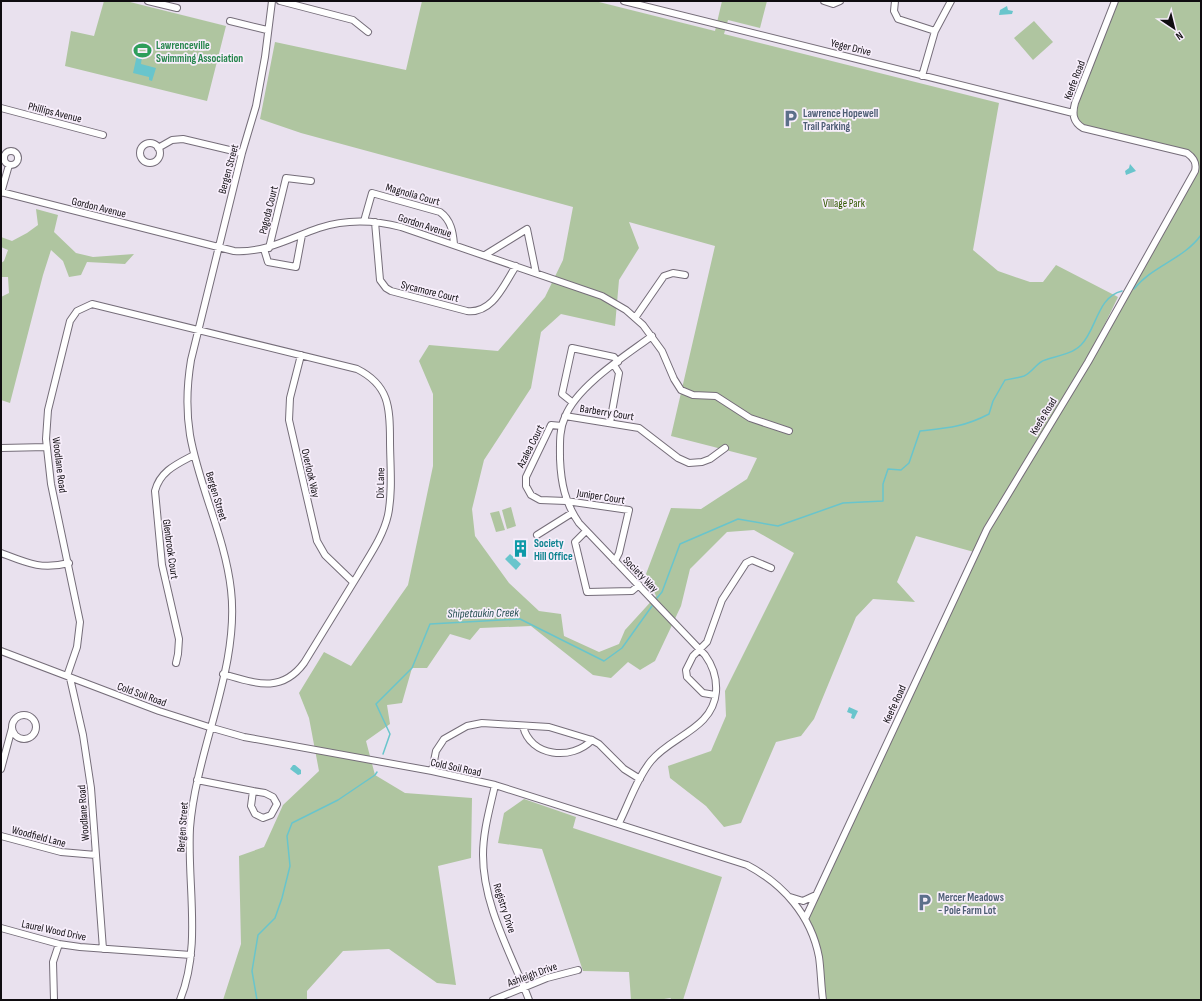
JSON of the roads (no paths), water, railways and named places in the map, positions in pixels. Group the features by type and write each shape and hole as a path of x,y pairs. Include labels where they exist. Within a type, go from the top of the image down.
{"street":[{"path":"148,1 177,8"},
{"name":"Bergen Street","path":"180,1000 186,981 191,955 190,847 197,780 223,674 232,628 232,603 229,576 225,556 194,455 190,434 187,395 191,360 198,329 242,153 252,124 256,106 265,57 267,30 272,1"},
{"path":"280,1 353,20 368,32"},
{"name":"Yeger Drive","path":"627,1 1073,113"},
{"path":"824,1 833,4 840,1"},
{"path":"895,1 894,11 898,19 935,31"},
{"path":"922,76 935,31 951,1"},
{"name":"Keefe Road","path":"805,919 987,529 1088,362 1195,172 1194,159 1187,153 1083,128 1075,122 1073,113 1115,1"},
{"path":"230,21 267,30"},
{"name":"Phillips Avenue","path":"1,108 103,135"},
{"path":"158,148 172,140 183,139 242,153"},
{"path":"1,192 9,165"},
{"name":"Pagoda Court","path":"266,248 286,178 311,181"},
{"name":"Gordon Avenue","path":"1,192 218,247 244,252 266,248 335,224 364,221 401,227 602,296 614,302 635,318 652,336 662,352 676,384 681,390 693,395 716,396 750,418 789,431"},
{"name":"Magnolia Court","path":"364,221 372,193 440,212 448,220 454,237 454,244"},
{"name":"Sycamore Court","path":"375,222 380,280 386,288 391,291 467,311 478,311 492,302 516,266"},
{"path":"485,255 527,229 536,273"},
{"path":"266,248 268,262 296,267 302,235"},
{"path":"635,318 664,276 673,273 686,275"},
{"name":"Woodlane Road","path":"103,949 88,761 69,677 78,647 80,622 69,563 51,484 46,447 48,410 70,321 77,311 86,305 98,304 198,329"},
{"name":"Dix Lane","path":"198,329 356,369 365,373 382,390 389,407 390,498 387,516 379,540 304,663 294,674 281,682 258,684 223,674"},
{"name":"Society Way","path":"619,823 645,769 659,753 704,720 712,706 715,695 715,678 713,669 700,649 586,531 572,513 566,501 560,464 562,426 572,402 585,388 652,336"},
{"path":"572,402 562,394 572,348 614,357 619,373 610,423"},
{"name":"Overlook Way","path":"301,355 288,409 290,428 317,541 325,555 353,582"},
{"name":"Barberry Court","path":"565,416 644,430 678,458 690,463 702,462 710,459 725,448"},
{"name":"Azalea Court","path":"562,426 552,425 527,474 525,482 528,492 535,498 566,501"},
{"path":"1,448 46,447"},
{"name":"Glenbrook Court","path":"176,663 179,639 162,565 155,491 156,484 164,473 194,455"},
{"name":"Juniper Court","path":"566,501 629,510 619,553 614,560"},
{"path":"537,535 572,513"},
{"path":"586,531 575,542 587,592 632,591 638,585"},
{"path":"1,553 41,567 50,567 69,563"},
{"path":"715,695 703,693 686,673 693,656 707,642 722,600 746,562 752,560 771,568"},
{"name":"Cold Soil Road","path":"1,651 159,711 210,727 243,736 432,772 495,786 619,823 748,865 768,877 789,896 805,919 813,936 818,956 823,1000"},
{"path":"432,772 434,757 440,744 449,735 463,728 482,723 549,727 592,740 599,744 624,769 640,779"},
{"path":"523,726 527,737 543,750 553,754 582,748 592,740"},
{"path":"1,768 12,728"},
{"path":"197,780 270,794 277,804 271,815 263,818 255,814 251,806 253,791"},
{"name":"Registry Drive","path":"495,786 484,840 485,883 493,911 529,1000"},
{"name":"Woodfield Lane","path":"1,836 61,852 96,855"},
{"path":"789,896 803,901 816,895"},
{"name":"Laurel Wood Drive","path":"1,928 59,944 103,949 191,955"},
{"path":"54,1000 53,962 59,944"},
{"name":"Ashleigh Drive","path":"493,1000 546,978 578,970"}],"water":[{"path":"1007,6 1008,10 1013,11 1012,14 999,15 1000,10"},
{"path":"137,55 142,56 141,64 156,68 152,81 149,80 149,77 133,73"},
{"path":"1130,164 1136,171 1126,175 1125,171 1129,168"},
{"path":"510,554 521,564 516,570 505,559"},
{"path":"849,707 858,711 854,719 851,718 852,714 847,712"},
{"path":"293,765 301,770 301,774 298,775 290,769"}],"waterway":[{"name":"Shipetaukin Creek","path":"1134,289 1150,274 1186,250 1201,235"},
{"name":"Shipetaukin Creek","path":"657,598 662,592 680,544 738,519 778,526 843,503 883,501 883,484 888,469 901,470 909,463 920,431 948,428 972,422 989,414 993,401 1005,380 1024,376 1030,373 1042,361 1069,353 1081,345 1091,331 1098,314 1107,300 1114,294 1122,291"},
{"name":"Shipetaukin Creek","path":"383,754 390,734 376,704 412,668 430,624 520,619 604,661 622,648 652,606"},
{"name":"Shipetaukin Creek","path":"257,1000 252,971 258,935 275,918 282,898 290,866 287,836 292,823 338,800 375,775 377,772"}],"place":[{"name":"Lawrenceville Swimming Association","path":"143,51"},
{"name":"Lawrence Hopewell Trail Parking","path":"790,119"},
{"name":"Society Hill Office","path":"521,549"},
{"name":"Mercer Meadows - Pole Farm Lot","path":"925,903"}],"park label":[{"name":"Village Park","path":"844,203"}]}
